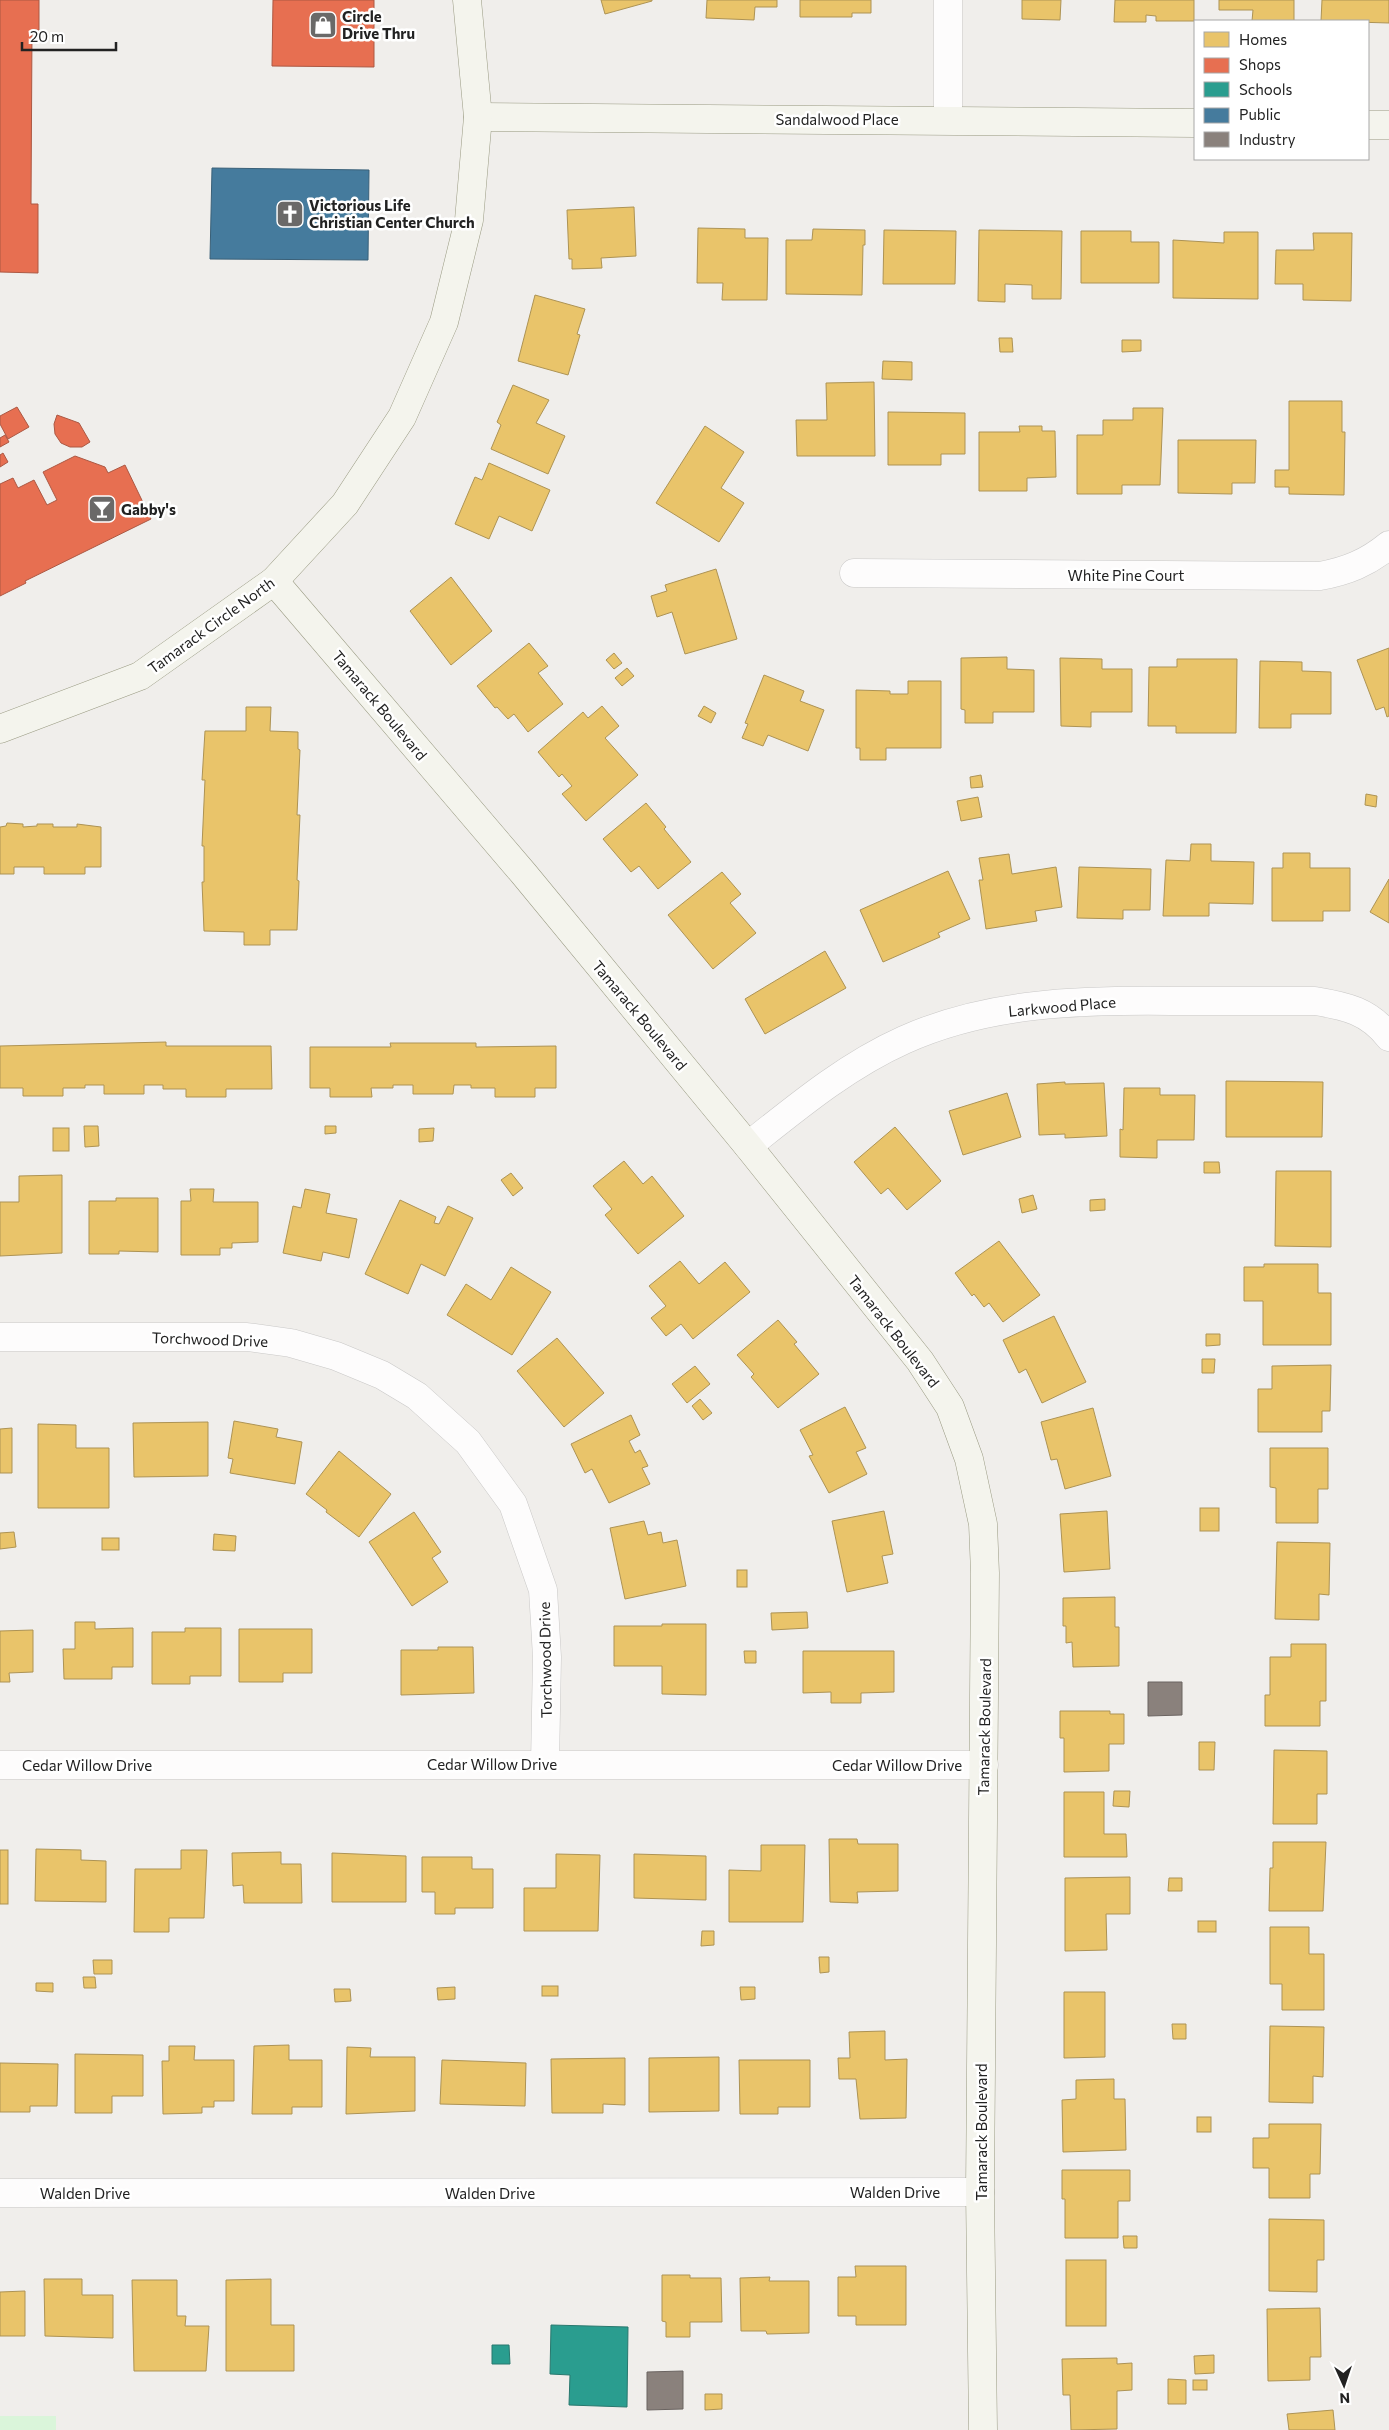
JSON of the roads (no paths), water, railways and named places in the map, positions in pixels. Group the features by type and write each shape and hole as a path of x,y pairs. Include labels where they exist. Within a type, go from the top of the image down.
{"street":[{"name":"Tamarack Circle North","path":"0,729 140,676 274,581 345,504 402,417 446,312 469,220 478,117 467,0"},
{"path":"948,0 948,119"},
{"name":"Sandalwood Place","path":"478,117 948,119 1194,123"},
{"path":"1369,125 1389,125"},
{"name":"White Pine Court","path":"854,573 1320,576 1346,571 1372,559 1389,545"},
{"name":"Tamarack Boulevard","path":"274,581 530,882 748,1146 920,1361 950,1407 970,1459 983,1524 985,1573 980,2192 983,2430"},
{"name":"Larkwood Place","path":"748,1146 845,1071 904,1040 962,1020 1018,1007 1105,1000 1315,1001 1349,1007 1384,1031"},
{"name":"Torchwood Drive","path":"0,1337 247,1337 291,1343 336,1356 382,1375 417,1396 468,1442 513,1504 543,1590 547,1657 545,1764"},
{"name":"Cedar Willow Drive","path":"0,1765 984,1765"},
{"name":"Walden Drive","path":"0,2193 980,2192"}],"place":[{"name":"Circle Drive Thru","path":"323,25"},
{"name":"Victorious Life Christian Center Church","path":"290,214"},
{"name":"Gabby's","path":"102,509"}]}
